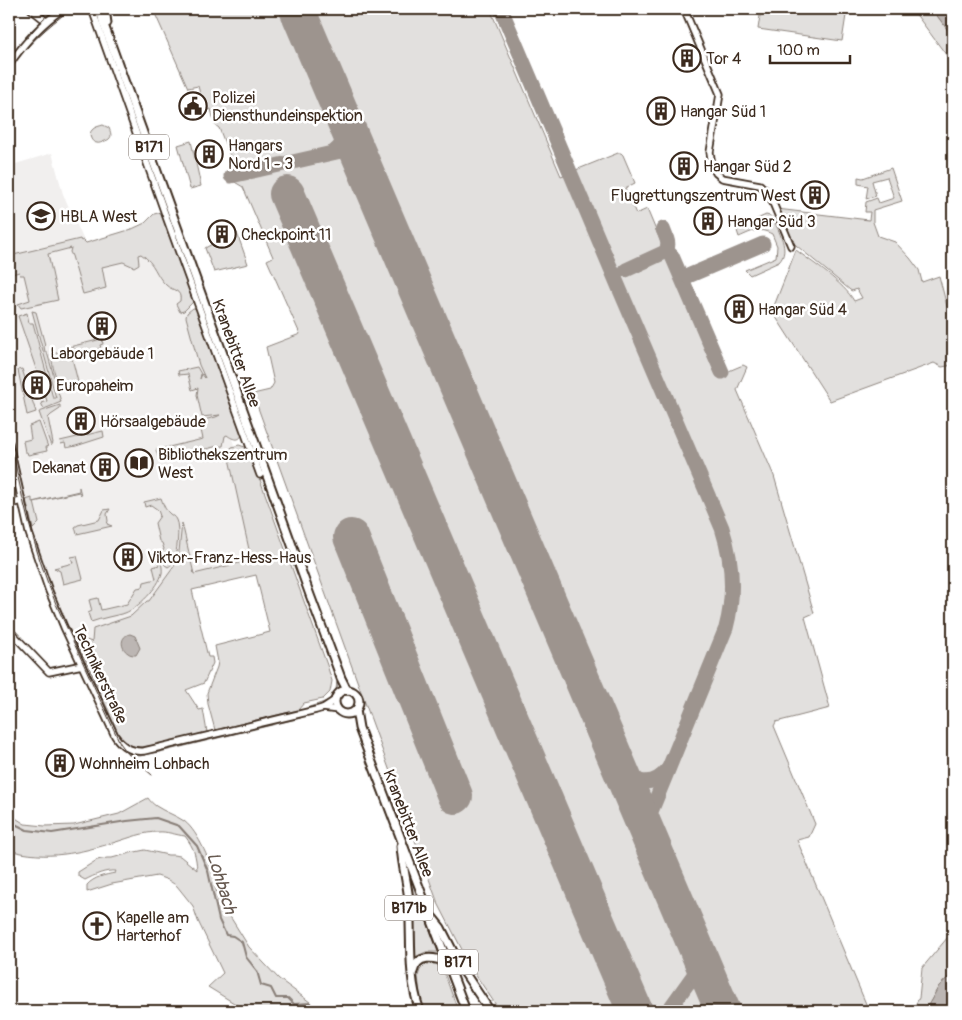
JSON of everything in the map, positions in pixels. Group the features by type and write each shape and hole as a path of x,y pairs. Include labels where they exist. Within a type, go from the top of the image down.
{"main road":[{"name":"Kranebitter Allee","path":"100,9 260,459 341,678 344,691"},
{"name":"Kranebitter Allee","path":"105,9 109,36"},
{"path":"338,710 335,700 344,691"},
{"name":"B171","path":"344,691 352,691 358,696 360,704 356,710"},
{"name":"B171","path":"338,710 347,714"},
{"name":"Kranebitter Allee","path":"356,710 359,728 466,1011"},
{"path":"347,714 356,710"},
{"name":"Kranebitter Allee","path":"347,714 359,728"},
{"name":"B171b","path":"401,840 409,901 410,960 420,1011"},
{"name":"B171","path":"428,911 441,928 458,961 490,1011"},
{"path":"412,977 415,965 424,959 434,958 447,962"}],"street":[{"path":"31,9 46,21"},
{"path":"9,65 25,43 46,21 63,9"},
{"name":"Kranebitter Allee","path":"92,9 260,475"},
{"path":"684,9 720,94 710,152 712,165 716,173 722,178 757,184 767,192 791,246"},
{"name":"Technikerstraße","path":"9,443 30,536 48,591 115,736 126,747 135,751 148,750 323,708 335,700"},
{"path":"9,504 22,501"},
{"path":"9,630 49,672 82,666"},
{"name":"Technikerstraße","path":"323,708 338,710"}],"shaded area":[{"path":"95,9 98,9 337,677 338,685 333,697 318,707 305,709 332,697 335,692 336,677"},
{"path":"153,9 490,9 561,176 618,153 623,155 635,183 625,188 636,214 647,209 717,376 743,365 747,367 737,390 774,476 814,613 805,617 830,708 776,722 774,726 815,824 809,837 797,840 869,1011 500,1011 473,971 437,901 253,394 270,390 274,383 266,347 300,334 267,260 273,257 243,187 233,181 228,169 231,159 219,128 215,125 211,109 198,112 196,103 201,98 198,86 188,88"},
{"path":"761,9 847,9 842,41 758,29"},
{"path":"912,9 932,9 953,37 953,64"},
{"path":"932,9 953,9 953,37"},
{"path":"103,125 109,128 110,138 101,143 93,142 91,132 94,128"},
{"path":"191,141 201,186 190,189 178,145"},
{"path":"52,153 63,194 85,243 132,229 190,308 234,445 261,569 190,582 107,710 64,616 35,535 26,500 9,408 9,166"},
{"path":"891,168 902,201 873,210 873,222 878,236 895,242 910,258 919,270 922,282 939,276 953,329 953,365 942,367 934,363 830,401 772,311 796,250 836,280 854,301 862,298 857,289 850,290 791,241 777,209 869,220 870,212 865,212 866,202 877,198 879,203 894,198 887,177 872,181 876,196 866,199 868,186 858,184 858,177 863,178"},
{"path":"162,212 194,301 184,311 180,312 176,304 180,301 180,294 166,285 150,262 141,254 138,255 139,264 134,267 123,262 102,267 106,288 83,294 70,252 71,248 48,254 58,300 21,308 18,304 30,300 24,275 20,275 19,272 9,275 9,256 80,239 86,243 132,229 145,223 154,214"},
{"path":"766,215 773,218 784,246 784,252 779,262 750,275 745,270 776,257 777,246 772,234 759,230 739,237 736,228"},
{"path":"237,233 248,264 214,272 205,248"},
{"path":"193,308 198,309 242,435 239,439 225,436 223,446 198,451 197,449 160,459 156,450 203,439 199,421 220,415 202,417 197,395 198,388 192,390 188,374 179,375 178,371 197,367 201,374 200,379 202,374 205,378 199,365 186,317 187,313"},
{"path":"32,311 36,312 45,345 45,352 47,352 61,402 44,409 41,403 47,401 18,316 27,313 29,323 33,323 53,398 56,398"},
{"path":"102,339 103,344 100,345 99,351 88,354 87,352 65,348"},
{"path":"67,351 86,354 72,358 79,383 65,384 60,382 55,374 51,354"},
{"path":"22,369 36,412 27,415 18,370"},
{"path":"60,405 60,409 48,418 53,443 51,446 39,412"},
{"path":"39,422 48,447 46,447 47,451 28,455 25,452 23,441 31,439 29,426"},
{"path":"103,431 104,437 76,446 66,448 65,443 61,444 60,441"},
{"path":"239,445 245,447 250,452 327,665 332,681 330,692 323,699 304,703 298,710 215,730 207,693 218,662 215,646 270,632 256,575 192,590 208,657 212,657 213,663 204,683 186,690 199,710 203,709 207,732 148,746 133,746 126,742 118,733 74,636 92,642 93,629 131,616 149,601 178,561 182,523 194,574 247,561 252,563 228,454 232,447"},
{"path":"79,487 81,495 79,492 34,502 39,523 33,529 26,500 32,498 32,502 79,491"},
{"path":"161,498 167,510 175,519 178,529 176,553 171,565 168,567 165,565 162,552 164,549 159,541 155,523 160,516 158,510 151,505 145,507 144,502"},
{"path":"110,509 107,514 107,524 112,526 77,534 75,527 99,520 104,510"},
{"path":"159,553 162,573 157,584 147,596 136,607 125,613 91,622 88,613 92,611 89,600 98,598 101,610 127,604 137,588 143,587 144,582 156,579 153,567 159,565 156,554"},
{"path":"77,556 83,579 63,584 60,571 54,568 73,563 71,557"},
{"path":"130,634 135,636 140,648 136,655 129,654 122,645 124,637"},
{"path":"300,716 301,718 160,752 140,756 129,754 144,754"},
{"path":"148,798 156,806 184,821 195,833 204,849 217,883 215,885 220,907 231,918 249,947 279,979 322,1011 247,1011 208,987 223,973 198,921 193,906 177,886 168,880 157,876 112,884 87,892 87,885 90,882 116,871 104,872 85,880 78,876 78,872 97,860 145,850 180,856 197,870 194,852 185,836 153,832 63,854 37,855 9,850 9,809 14,814 14,817 25,824 45,826 74,825 119,814"},
{"path":"410,881 412,881 438,952 426,952 415,957"},
{"path":"953,931 953,973 939,986 925,1011 912,1011 919,998 922,968"},
{"path":"426,964 436,964 444,972 458,1011 426,1011 421,1003 418,976 420,970"},
{"path":"953,973 953,1011 925,1011 939,986"}],"waterway":[{"name":"Lohbach","path":"9,821 27,830 52,833 156,818 179,826 197,846 208,871 219,920 226,935 233,936 242,942 246,957 257,971 261,985 271,988 276,998 288,998 294,1004 310,1003 320,1011"}],"taxiway":[{"path":"501,9 722,528 729,553 732,590 726,628 648,819 647,828 651,841"},
{"path":"334,152 344,140 345,127 343,116"},
{"path":"231,176 341,151 354,155 364,166"},
{"path":"626,270 665,252 668,244 663,229"},
{"path":"688,276 763,244"},
{"path":"665,252 672,256 722,372"},
{"path":"618,763 623,770 635,779 648,782 662,776 668,769"},
{"path":"668,1011 703,962"}],"runway":[{"path":"297,9 723,1011"},
{"path":"287,194 635,1011"},
{"path":"351,537 455,796"}],"tram line":[{"path":"27,38 43,19 55,9"},
{"path":"9,71 37,37 71,9"},
{"path":"9,430 28,518 40,561 56,604 120,743 129,755 152,775"}],"place":[{"name":"Tor 4","path":"687,58"},
{"name":"Polizei Diensthundeinspektion","path":"193,106"},
{"name":"Hangar Süd 1","path":"661,111"},
{"name":"Hangars Nord 1 - 3","path":"209,154"},
{"name":"Hangar Süd 2","path":"684,166"},
{"name":"Flugrettungszentrum West","path":"815,195"},
{"name":"HBLA West","path":"41,216"},
{"name":"Hangar Süd 3","path":"708,221"},
{"name":"Checkpoint 11","path":"222,234"},
{"name":"Hangar Süd 4","path":"739,309"},
{"name":"Laborgebäude 1","path":"102,326"},
{"name":"Europaheim","path":"37,385"},
{"name":"Hörsaalgebäude","path":"81,421"},
{"name":"Bibliothekszentrum West","path":"139,463"},
{"name":"Dekanat","path":"105,467"},
{"name":"Viktor-Franz-Hess-Haus","path":"128,557"},
{"name":"Wohnheim Lohbach","path":"60,763"},
{"name":"Kapelle am Harterhof","path":"97,926"}]}
